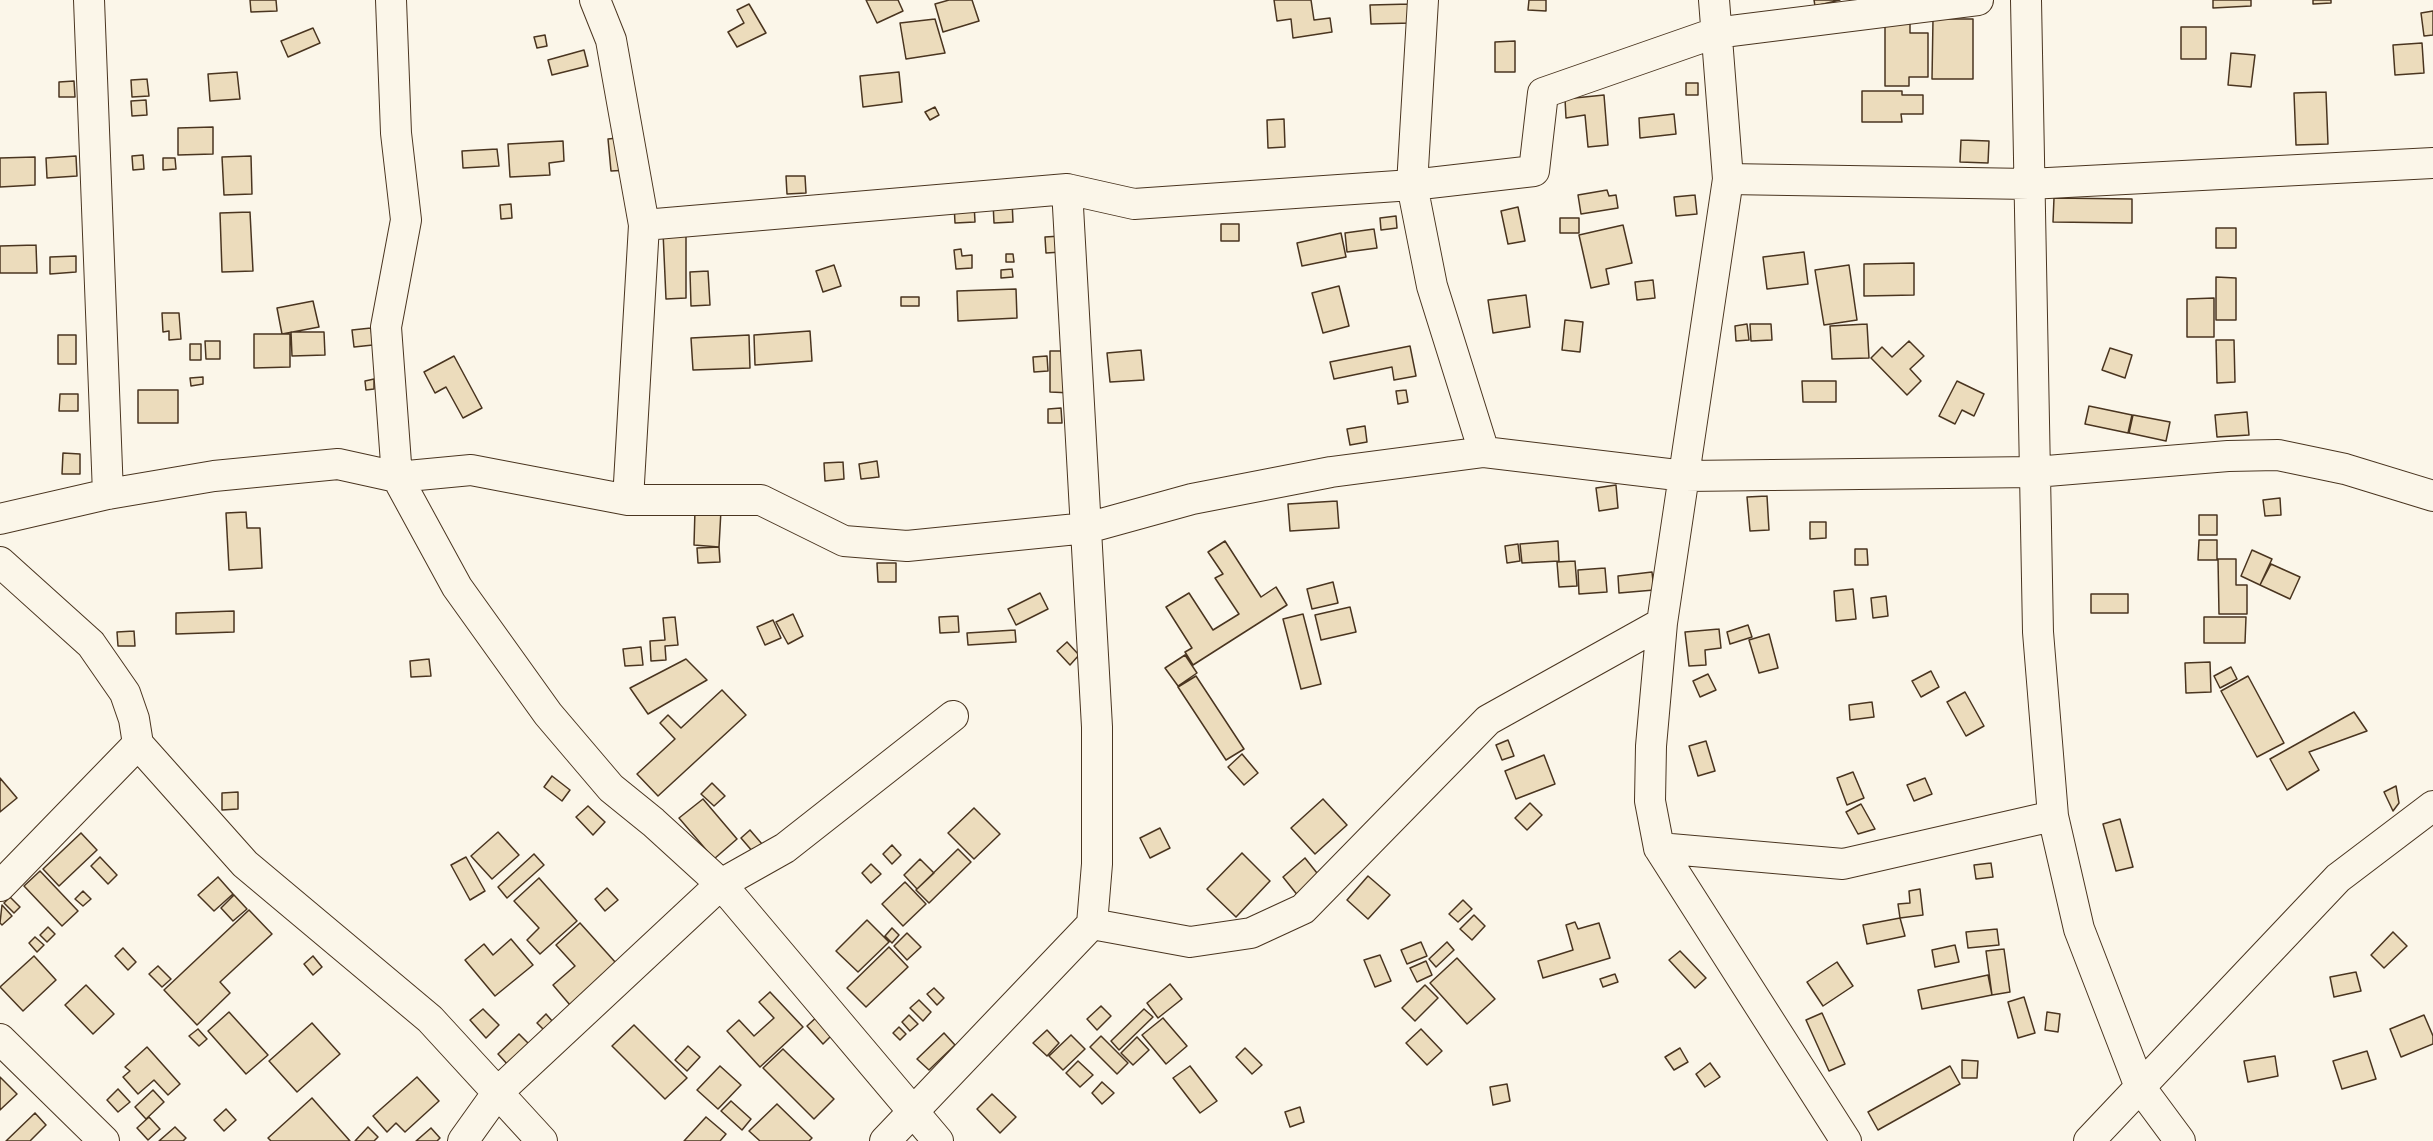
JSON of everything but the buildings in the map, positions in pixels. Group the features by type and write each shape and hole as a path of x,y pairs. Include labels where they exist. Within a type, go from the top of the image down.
{"street":[{"path":"89,0 108,494"},
{"path":"391,0 396,133 406,220 386,327 397,477 457,587 548,714 611,788 653,822 721,884 938,1141"},
{"path":"595,0 611,40 645,225 628,500"},
{"path":"1423,0 1412,185 1432,286 1484,452"},
{"path":"1714,0 1728,178 1662,623 1651,746 1650,790 1659,848 1846,1141"},
{"path":"645,225 1066,189 1134,204 1412,185 1534,171 1543,93 1715,33 1978,0"},
{"path":"2026,0 2038,632 2053,816 2079,929 2140,1087 2180,1141"},
{"path":"1728,178 2029,184 2433,163"},
{"path":"885,1141 912,1110 1092,924 1097,864 1097,727 1066,189"},
{"path":"0,519 108,494 214,476 338,464 397,477 471,470 628,500 760,500 844,541 907,546 1087,528 1192,499 1319,474 1484,452 1685,476 2035,472 2228,456 2277,455 2345,469 2433,496"},
{"path":"0,562 91,644 111,670 131,710 138,744 245,864 319,923 430,1019 542,1141"},
{"path":"1092,924 1190,942 1251,933 1303,909 1488,720 1662,623"},
{"path":"463,1141 498,1092 721,884 785,849 953,716"},
{"path":"0,886 138,744"},
{"path":"2090,1141 2338,878 2433,806"},
{"path":"1659,848 1842,864 2053,816"},
{"path":"0,1039 104,1141"}]}
